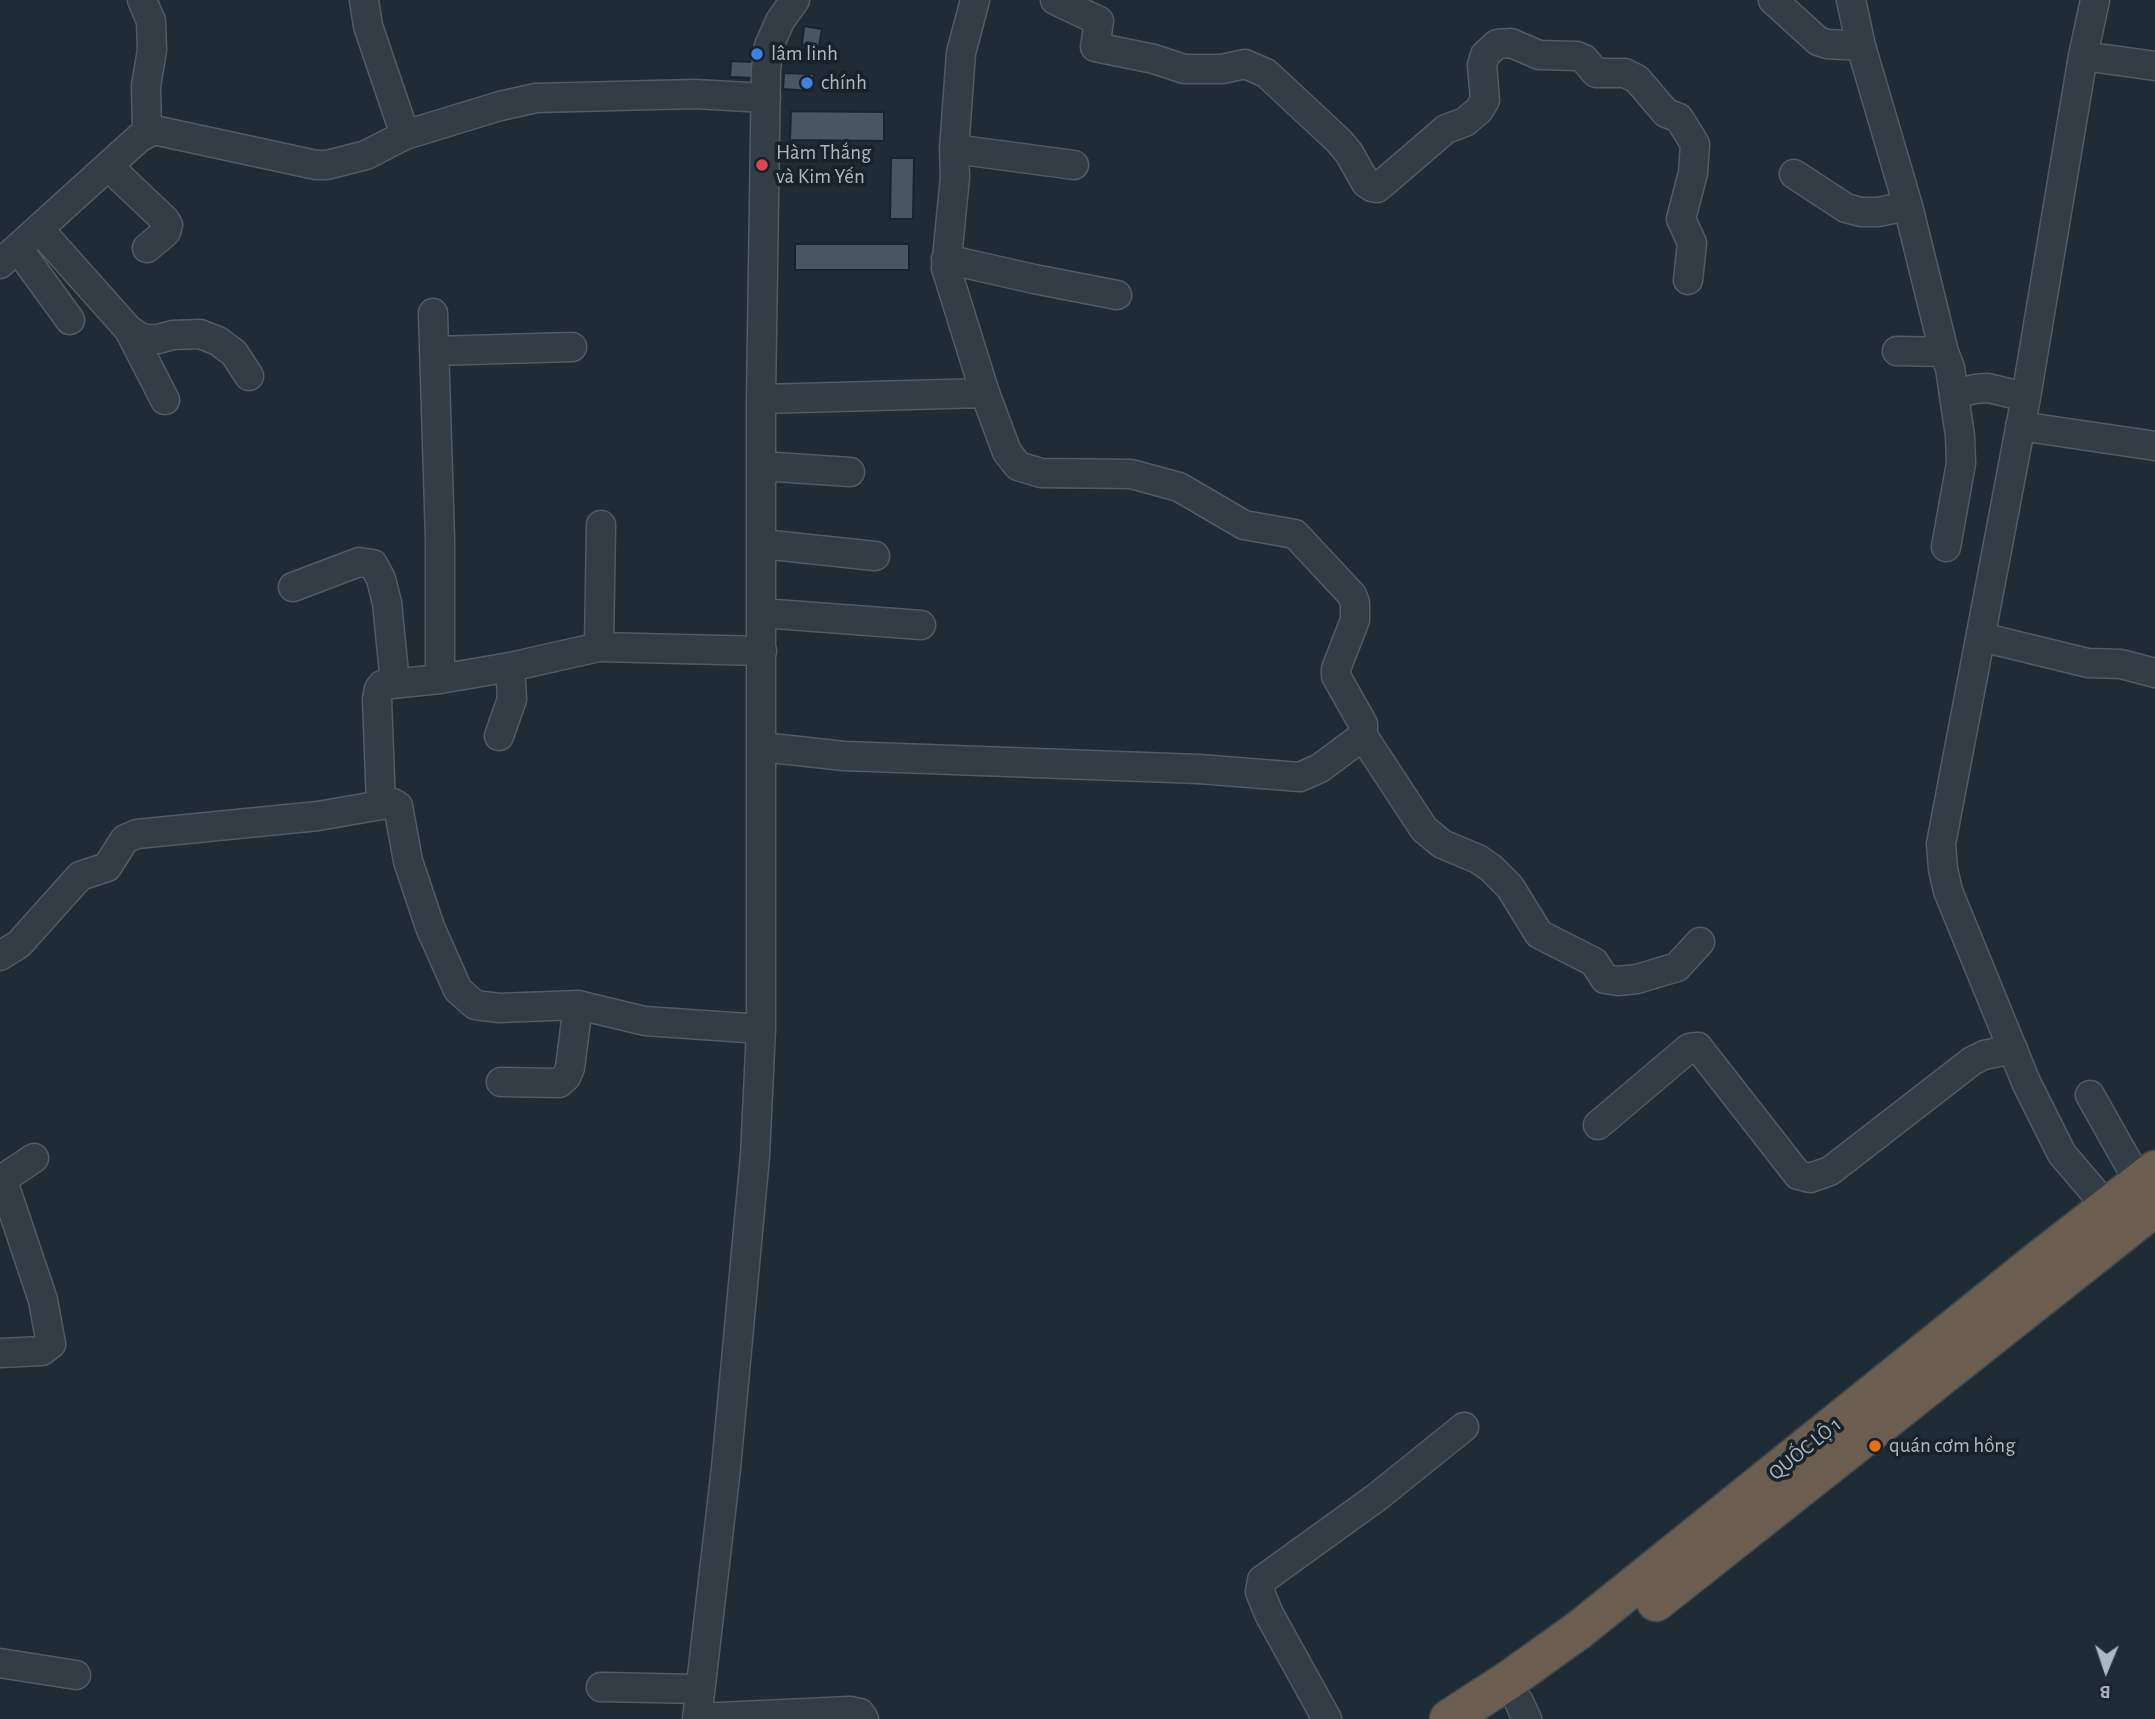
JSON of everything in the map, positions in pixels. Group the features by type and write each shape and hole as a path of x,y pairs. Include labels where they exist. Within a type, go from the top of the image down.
{"highway":[{"name":"QUỐC LỘ 1","path":"1514,1713 1645,1611 2137,1199"},
{"name":"QUỐC LỘ 1","path":"1449,1719 1579,1630 2137,1199"}],"street":[{"path":"142,0 151,21 152,50 146,86 147,132"},
{"path":"364,0 368,26 405,135"},
{"path":"795,0 780,22 767,57 761,399 761,1029 753,1180 726,1468 697,1719 850,1711 860,1713 864,1719"},
{"path":"975,0 961,53 954,149 955,177 946,268 985,393 1007,452 1018,466 1029,471 1056,475 1113,473 1139,476 1179,487 1244,525 1295,534 1352,595 1355,620 1336,669 1336,676 1363,724 1363,736 1424,829 1442,844 1478,859 1491,868 1510,887 1539,934 1594,962 1605,979 1637,979 1677,967 1700,942"},
{"path":"1055,0 1099,21 1095,47 1154,59 1184,69 1222,69 1245,64 1266,73 1339,141 1366,183 1377,188 1446,129 1465,122 1479,110 1485,100 1482,65 1485,55 1497,44 1511,43 1539,55 1577,56 1596,73 1603,75 1625,73 1637,79 1666,113 1679,118 1695,144 1693,173 1681,219 1692,243 1688,280"},
{"path":"1773,0 1818,41 1861,46"},
{"path":"1851,0 1861,46 1908,206 1955,394 1961,463 1945,547"},
{"path":"2095,0 2006,393 2020,426 1943,831 1942,869 1948,891 2026,1082 2054,1141 2076,1171 2137,1199"},
{"path":"2083,56 2155,66"},
{"path":"70,320 9,257 147,132 160,132 316,165 366,155 405,135 536,98 694,94 766,98"},
{"path":"954,149 1074,165"},
{"path":"108,166 165,219 168,225 166,232 147,248"},
{"path":"1794,174 1846,208 1861,212 1878,212 1908,206"},
{"path":"40,230 129,330 165,400"},
{"path":"946,259 1117,295"},
{"path":"433,313 440,539 440,679"},
{"path":"129,330 143,339 201,334 218,341 234,354 249,376"},
{"path":"434,352 572,347"},
{"path":"1897,351 1944,352"},
{"path":"1955,394 1975,389 2006,393"},
{"path":"761,399 985,393"},
{"path":"2020,426 2155,446"},
{"path":"761,466 850,472"},
{"path":"599,647 601,525"},
{"path":"762,544 875,556"},
{"path":"293,587 359,562 373,564 381,579 387,603 396,683"},
{"path":"762,613 921,625"},
{"path":"1981,637 2096,665 2121,664 2155,673"},
{"path":"381,805 377,699 382,685 440,679 510,667 599,647 762,651"},
{"path":"499,736 512,699 510,667"},
{"path":"762,747 844,756 1199,769 1300,777 1320,768 1363,736"},
{"path":"0,956 19,944 80,876 107,867 125,839 136,834 280,821 393,803 398,806 408,861 430,927 458,990 475,1005 486,1008 578,1004 645,1021 761,1029"},
{"path":"501,1082 559,1083 566,1077 570,1068 578,1004"},
{"path":"1598,1125 1689,1048 1698,1047 1798,1175 1810,1178 1830,1171 1972,1061 1984,1055 2013,1049"},
{"path":"2090,1095 2137,1199"},
{"path":"0,1353 42,1351 51,1344 43,1300 5,1183 10,1174 34,1158"},
{"path":"1327,1719 1269,1614 1260,1592 1262,1580 1377,1497 1464,1427"},
{"path":"0,1663 76,1675"},
{"path":"601,1687 700,1689"}],"building":[{"path":"804,26 822,29 819,47 802,45"},
{"path":"731,61 755,62 754,78 730,77"},
{"path":"784,73 814,74 813,91 783,89"},
{"path":"791,111 884,112 884,141 790,140"},
{"path":"891,158 914,158 913,219 890,219"},
{"path":"795,244 909,244 909,270 795,270"}],"place":[{"name":"lâm linh","path":"757,54"},
{"name":"chính","path":"807,83"},
{"name":"Hàm Thắng và Kim Yến","path":"762,165"},
{"name":"quán cơm hồng","path":"1875,1446"}]}
